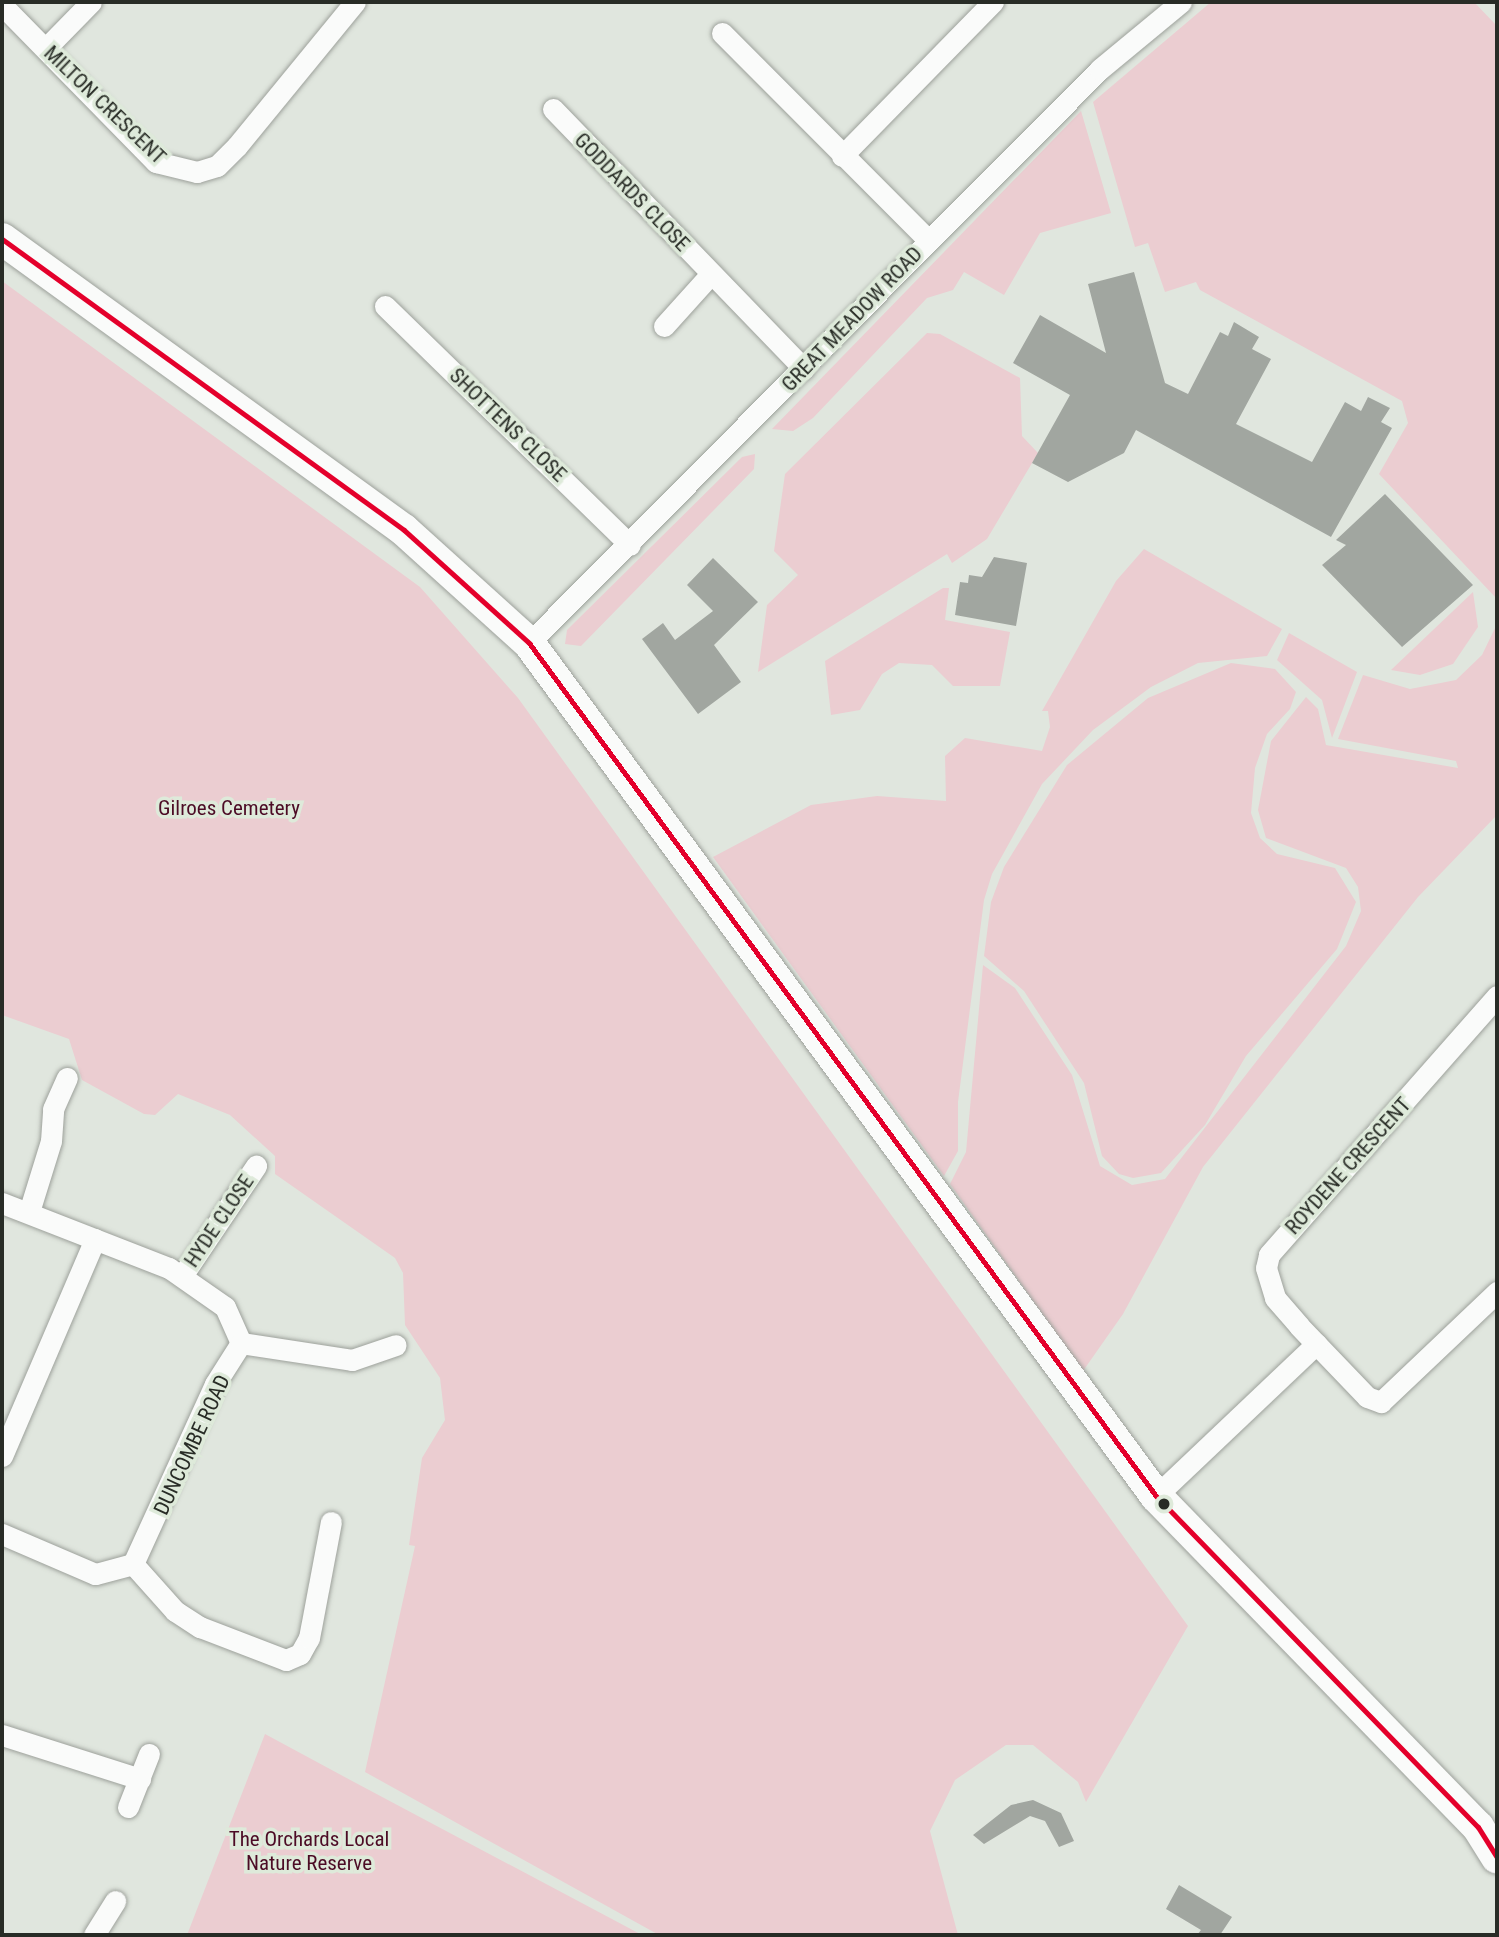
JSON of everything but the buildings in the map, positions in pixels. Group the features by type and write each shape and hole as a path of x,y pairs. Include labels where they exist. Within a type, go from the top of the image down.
{"main road":[{"path":"2,239 404,530 529,643 1156,1496 1478,1827 1497,1857"}],"street":[{"path":"46,48 91,2"},
{"name":"MILTON CRESCENT","path":"2,5 156,162 197,172 217,166 237,146 355,2"},
{"path":"842,156 993,2"},
{"name":"GREAT MEADOW ROAD","path":"529,643 630,545 928,240 1100,69 1181,2"},
{"path":"722,33 928,240"},
{"name":"GODDARDS CLOSE","path":"553,109 710,275 804,369"},
{"path":"664,326 710,275"},
{"name":"SHOTTENS CLOSE","path":"385,306 630,545"},
{"name":"ROYDENE CRESCENT","path":"1497,996 1269,1255 1266,1268 1275,1298 1367,1397 1381,1402 1497,1292"},
{"path":"29,1212 51,1142 53,1109 67,1078"},
{"name":"HYDE CLOSE","path":"182,1276 256,1166"},
{"path":"2,1203 182,1276 225,1307 241,1343 352,1360 396,1345"},
{"path":"2,1456 9,1422 95,1239"},
{"name":"DUNCOMBE ROAD","path":"133,1564 215,1384 241,1343"},
{"path":"1156,1496 1316,1343"},
{"path":"2,1534 95,1574 133,1564 175,1611 200,1627 286,1660 300,1654 309,1638 331,1522"},
{"path":"2,1735 140,1779"},
{"path":"128,1807 149,1754"},
{"path":"94,1935 116,1901"}],"green space":[{"path":"1211,2 1474,2 1497,26 1497,599 1379,474 1408,423 1402,401 1200,290 1196,282 1165,292 1148,243 1135,247 1093,102"},
{"path":"1081,111 1111,213 1040,233 1004,295 964,272 953,290 927,298 813,418 793,431 772,429"},
{"name":"Gilroes Cemetery","path":"2,281 420,587 518,698 1188,1626 1086,1802 1078,1782 1033,1745 1006,1745 955,1780 930,1831 958,1935 659,1935 365,1772 415,1546 409,1545 422,1458 445,1420 440,1378 405,1325 403,1273 395,1258 275,1174 275,1156 230,1115 178,1094 155,1115 144,1114 82,1080 69,1039 2,1015"},
{"path":"927,333 940,334 1020,378 1022,436 1038,453 987,539 952,563 947,554 758,672 767,605 798,575 774,551 785,474"},
{"path":"755,454 754,469 581,646 565,644 567,630 742,457"},
{"path":"1144,549 1282,629 1267,656 1198,663 1151,687 1093,730 1042,784 992,874 984,900 958,1102 958,1151 944,1176 713,857 811,805 877,796 946,801 945,756 965,738 1042,751 1050,727 1048,711 1042,711 1116,581"},
{"path":"943,588 949,588 945,620 1010,632 1000,686 953,686 932,665 899,663 882,674 860,710 831,715 825,661"},
{"path":"1473,592 1478,627 1453,664 1420,675 1391,670"},
{"path":"1497,624 1497,815 1418,897 1203,1167 1123,1314 1083,1371 950,1184 966,1152 983,965 1015,988 1072,1075 1100,1166 1132,1185 1165,1179 1346,946 1361,911 1358,887 1346,868 1266,838 1258,810 1271,741 1306,697 1318,709 1326,745 1458,768 1456,761 1338,739 1363,675 1410,689 1456,680 1482,655"},
{"path":"1289,633 1357,672 1332,738 1322,700 1277,660"},
{"path":"1231,663 1275,669 1296,692 1290,709 1267,734 1255,768 1251,813 1260,838 1277,854 1335,868 1356,902 1337,949 1246,1056 1205,1125 1161,1173 1133,1178 1119,1174 1102,1156 1084,1083 1024,991 984,956 991,902 1004,867 1067,765 1148,698"},
{"name":"The Orchards Local Nature Reserve","path":"265,1734 354,1782 642,1935 187,1935"}],"transit line":[{"path":"2,239 404,530 529,643 1156,1496 1478,1827 1497,1857"}]}
